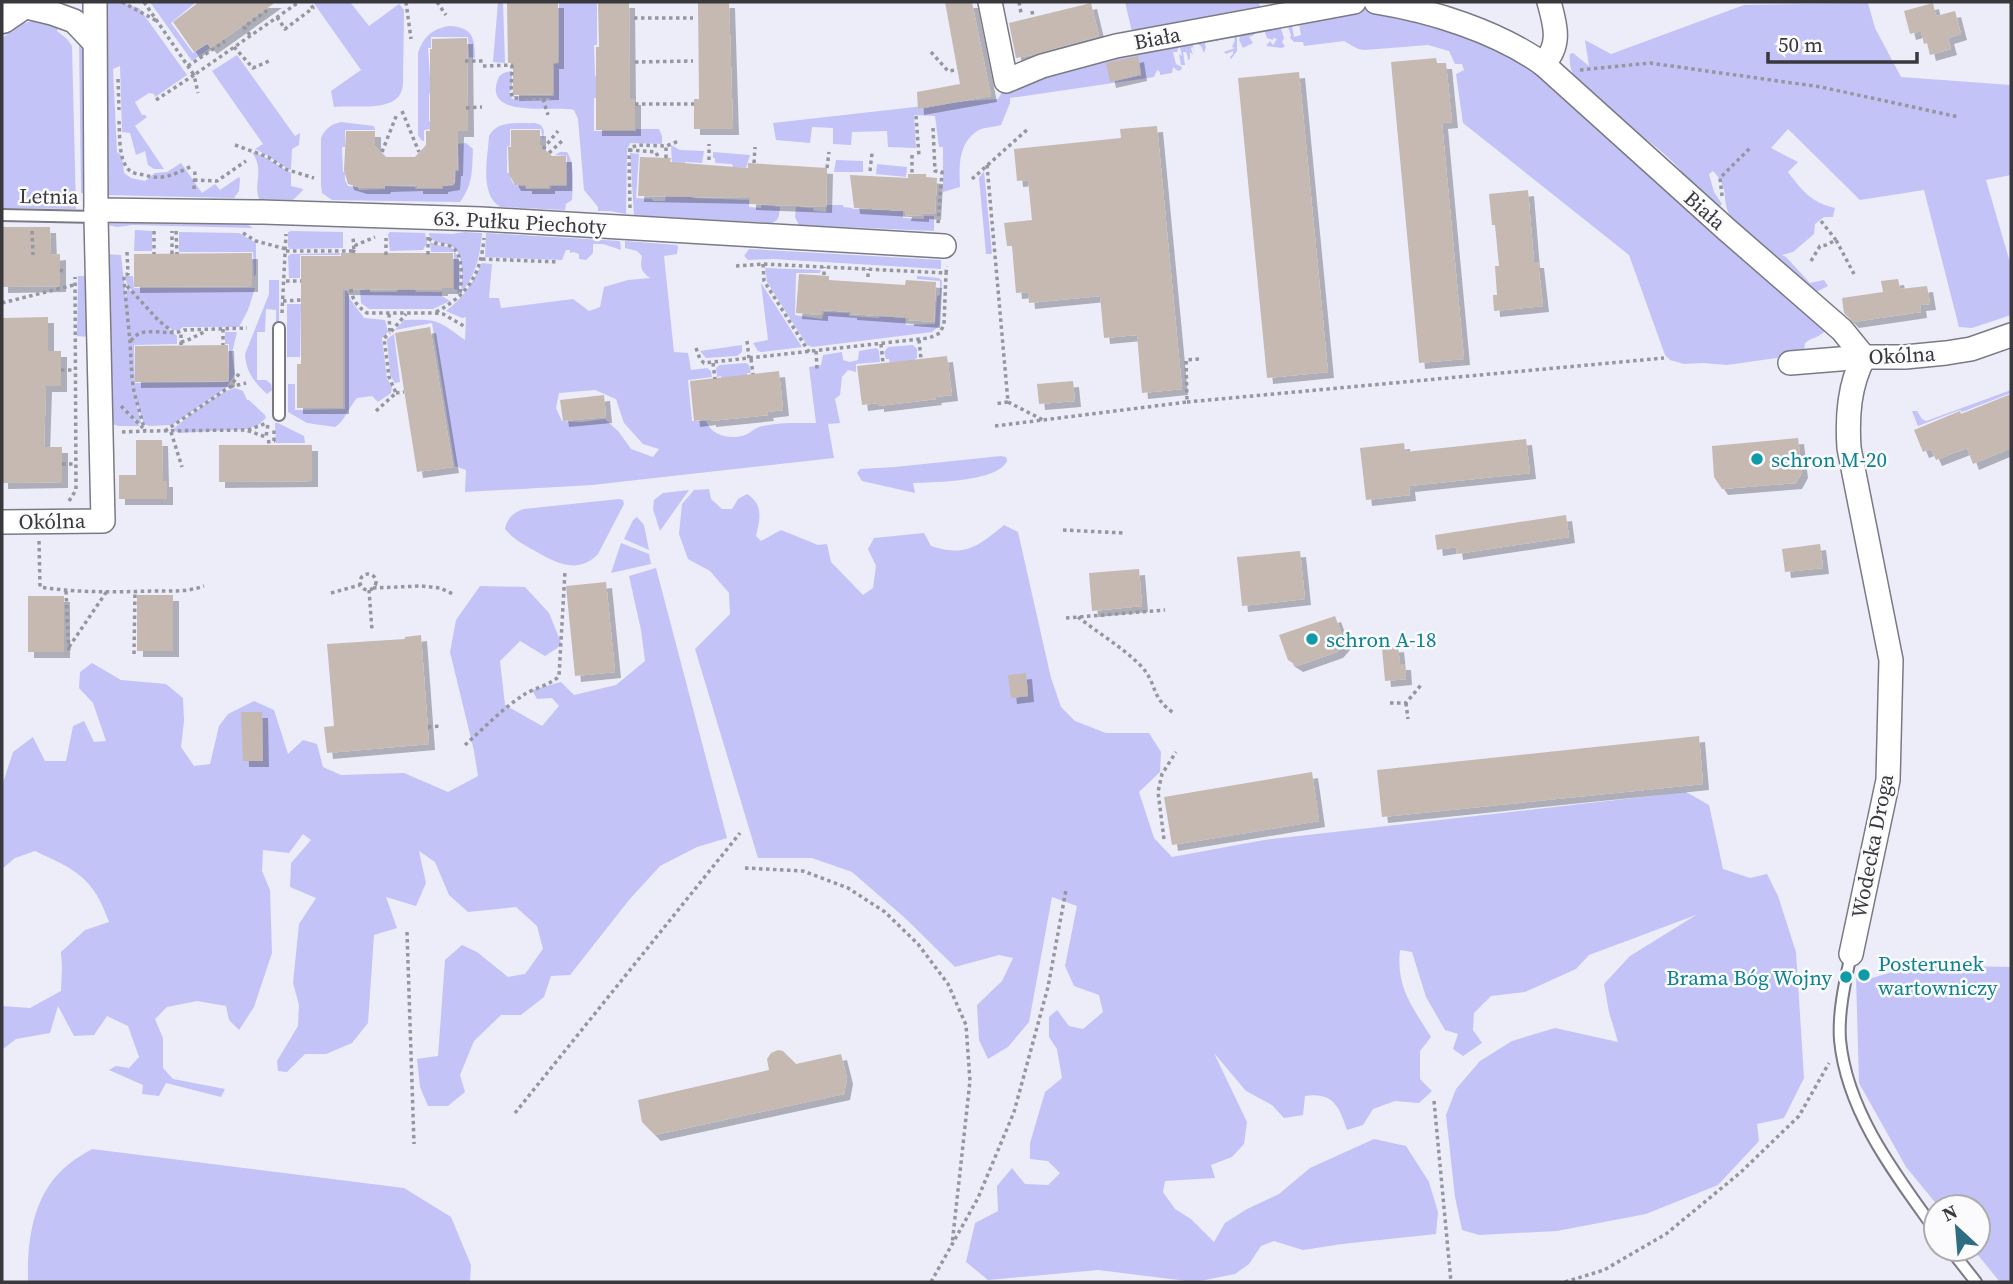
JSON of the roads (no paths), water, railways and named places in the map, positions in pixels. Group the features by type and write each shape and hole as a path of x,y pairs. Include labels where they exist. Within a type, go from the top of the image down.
{"street":[{"path":"95,2 96,213"},
{"name":"Biała","path":"990,2 1006,81 1054,62 1116,46 1354,2"},
{"name":"Biała","path":"1376,2 1433,15 1499,37 1525,51 1548,68 1842,330 1864,357"},
{"path":"1548,68 1556,38 1549,2"},
{"path":"15,8 52,13 74,21 94,42"},
{"name":"63. Pułku Piechoty","path":"96,213 262,212 481,219 940,246"},
{"name":"Okólna","path":"2,522 103,521 96,213"},
{"name":"Okólna","path":"1790,363 1947,353 1971,349 2011,335"},
{"name":"Wodecka Droga","path":"1851,954 1888,780 1891,660 1849,448 1849,402 1858,368 1864,357"}],"lane":[{"name":"Letnia","path":"2,215 96,213"},
{"path":"279,328 279,415"},
{"name":"Wodecka Droga","path":"1851,954 1840,1018 1844,1062 1856,1104 1879,1146 1922,1210"},
{"path":"1961,1263 1976,1282"}],"place":[{"name":"schron M-20","path":"1757,459"},
{"name":"schron A-18","path":"1312,639"},
{"name":"Posterunek wartowniczy","path":"1864,975"},
{"name":"Brama Bóg Wojny","path":"1846,977"}]}
